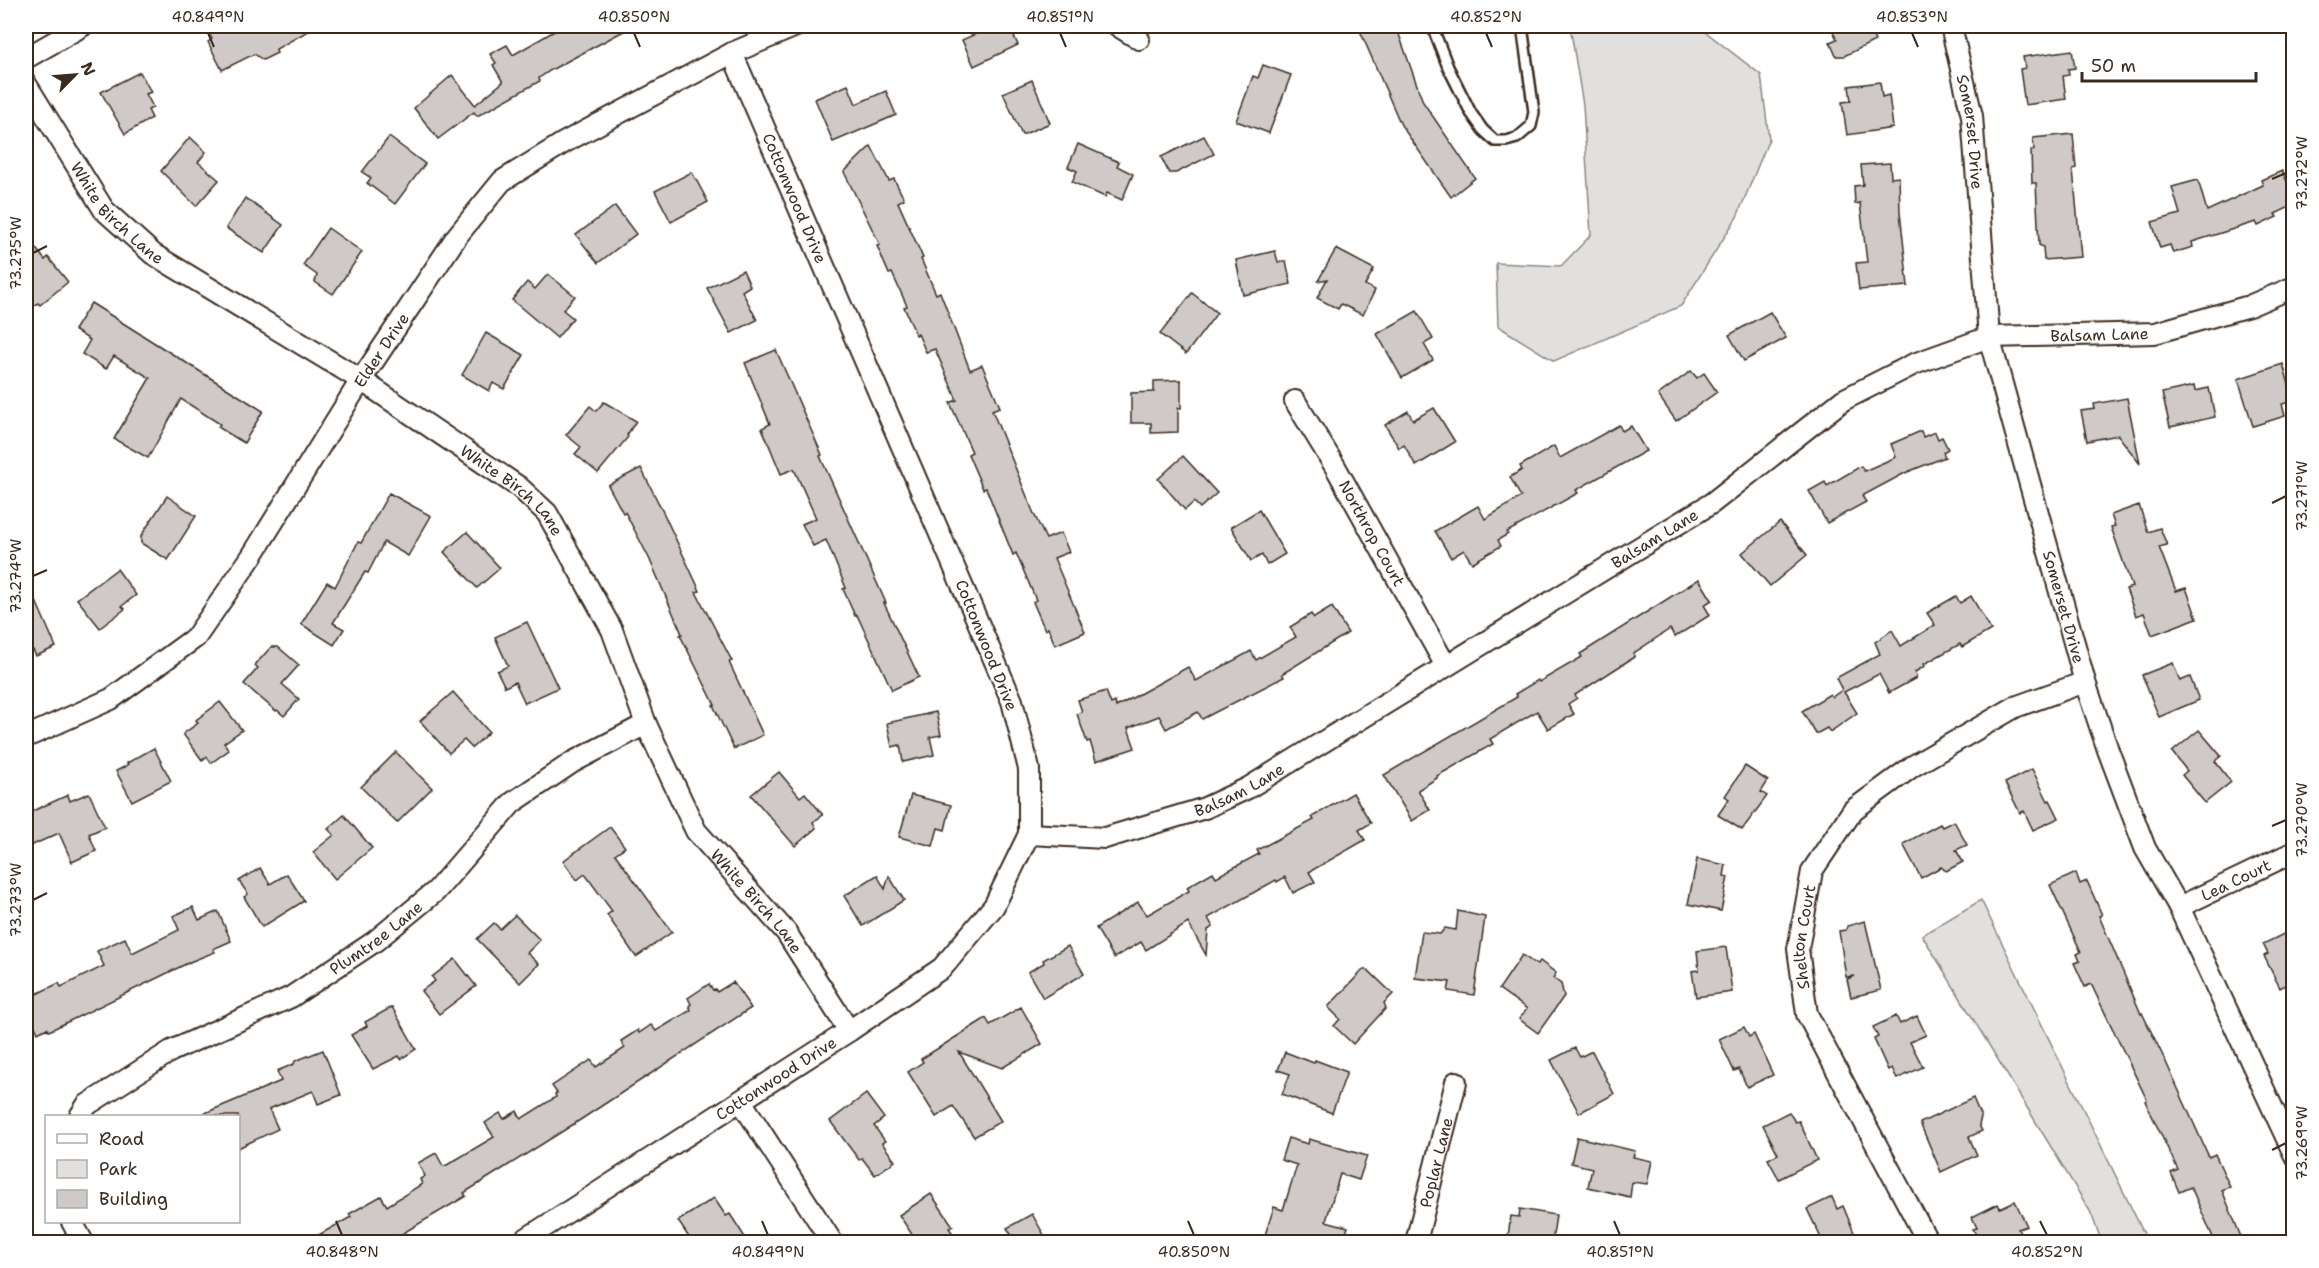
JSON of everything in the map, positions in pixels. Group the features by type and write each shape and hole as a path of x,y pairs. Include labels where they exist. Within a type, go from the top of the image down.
{"street":[{"path":"26,58 82,26"},
{"name":"Elder Drive","path":"26,737 111,699 196,637 252,556 361,380 458,236 502,181 565,142 732,53 796,26"},
{"path":"1118,26 1139,39"},
{"name":"Somerset Drive","path":"1950,26 1972,116 1989,337 2085,682 2145,848 2179,907 2294,1154"},
{"name":"Cottonwood Drive","path":"521,1242 849,1031 942,968 994,906 1029,834 1029,769 1012,701 732,53"},
{"name":"White Birch Lane","path":"26,84 104,210 153,254 361,380 519,487 547,513 612,630 646,724 696,831 786,932 849,1031"},
{"name":"Balsam Lane","path":"1029,834 1105,838 1205,808 1248,788 1712,503 1842,400 1914,364 1989,337 2154,333 2249,306 2294,287"},
{"name":"Northrop Court","path":"1295,401 1336,468 1446,666"},
{"name":"Shelton Court","path":"1928,1242 1807,1014 1798,949 1812,871 1853,810 1913,766 2015,707 2085,682"},
{"name":"Plumtree Lane","path":"82,1115 87,1105 171,1051 291,997 374,942 436,891 512,803 573,762 646,724"},
{"name":"Lea Court","path":"2179,907 2294,852"},
{"name":"Poplar Lane","path":"1416,1242 1456,1082"},
{"path":"741,1101 832,1242"},
{"path":"73,1223 83,1242"}],"lane":[{"path":"1432,26 1448,67 1471,113 1483,130 1495,141 1506,141 1517,138 1531,126 1534,112 1522,26"}],"green space":[{"path":"1570,26 1698,26 1761,75 1769,139 1737,217 1681,306 1554,361 1498,326 1496,263 1561,266 1591,235 1583,105"},
{"path":"1981,900 2148,1242 2102,1242 2090,1211 1922,935"}],"building":[{"path":"219,26 317,26 276,49 277,53 263,60 254,54 222,70 208,42 212,39 208,31"},
{"path":"563,26 633,26 551,70 539,78 540,81 477,116 474,112 438,139 414,108 452,75 475,105 503,82 493,65 496,63 490,54 507,45 513,55"},
{"path":"993,26 1009,26 1018,45 974,66 962,40"},
{"path":"1358,26 1396,26 1423,102 1475,178 1451,197 1401,125"},
{"path":"1830,26 1868,26 1875,41 1844,56 1836,56 1830,42 1837,39"},
{"path":"2072,50 2075,68 2068,69 2069,75 2063,76 2066,99 2025,105 2020,69 2025,68 2023,57"},
{"path":"1263,65 1291,75 1269,133 1236,121 1253,76 1258,78"},
{"path":"140,72 151,92 146,94 153,107 148,110 152,118 125,134 101,92"},
{"path":"1032,80 1050,123 1022,135 1003,93"},
{"path":"1880,82 1882,97 1889,95 1893,128 1847,135 1842,102 1851,101 1849,86"},
{"path":"848,85 856,104 886,91 896,115 833,142 815,99"},
{"path":"2073,134 2076,168 2073,169 2081,257 2044,260 2043,247 2039,245 2036,183 2032,183 2033,138"},
{"path":"1204,136 1214,154 1176,173 1169,173 1161,157"},
{"path":"190,137 206,152 198,162 219,180 196,206 161,171"},
{"path":"389,137 425,164 395,204 367,183 371,178 362,172"},
{"path":"1078,144 1119,162 1117,166 1133,174 1122,200 1107,193 1105,197 1072,182 1077,171 1068,167"},
{"path":"871,146 889,181 894,179 904,199 898,202 936,294 940,292 970,370 982,365 1000,407 992,410 1046,539 1061,533 1069,552 1054,558 1085,632 1055,645 1048,628 1045,630 1033,602 1036,600 1016,553 1013,555 986,488 983,489 968,454 972,452 950,403 957,400 935,349 926,352 918,334 916,335 904,307 907,306 892,273 889,274 877,246 880,245 844,172"},
{"path":"1890,163 1891,178 1899,177 1900,212 1908,286 1859,290 1856,263 1867,262 1860,203 1855,204 1854,186 1863,185 1861,165"},
{"path":"2282,171 2294,196 2294,205 2275,214 2277,217 2258,226 2256,222 2192,242 2193,247 2173,253 2170,245 2160,248 2152,222 2180,214 2172,187 2198,180 2207,211 2263,185 2261,180"},
{"path":"692,172 708,202 671,222 655,191"},
{"path":"245,198 283,225 264,253 226,228"},
{"path":"615,206 636,234 598,263 576,235"},
{"path":"328,228 362,252 333,294 315,282 317,275 303,265"},
{"path":"26,236 45,260 48,257 68,282 40,305 38,303 26,312"},
{"path":"1336,249 1374,269 1365,285 1375,290 1363,315 1341,304 1338,309 1317,298 1327,279 1318,281"},
{"path":"1275,251 1278,262 1286,261 1291,284 1243,295 1236,260"},
{"path":"743,270 750,286 742,291 757,320 731,333 707,288"},
{"path":"548,274 575,296 563,310 573,318 557,338 512,300 527,282 535,289"},
{"path":"1192,293 1217,313 1186,354 1160,334"},
{"path":"91,303 263,411 244,443 218,427 220,424 181,399 148,458 114,439 150,378 114,356 106,369 82,354 90,340 74,330"},
{"path":"1417,311 1433,339 1424,344 1433,360 1402,378 1377,334"},
{"path":"1770,312 1786,338 1744,361 1729,335"},
{"path":"486,333 524,355 504,389 493,383 489,391 462,375"},
{"path":"776,350 822,455 820,456 886,603 884,603 919,677 892,690 843,589 846,588 826,540 813,546 802,524 816,518 794,469 781,474 762,428 770,424 745,363"},
{"path":"2283,364 2294,401 2282,404 2285,416 2253,426 2238,379"},
{"path":"1691,371 1697,378 1704,373 1717,392 1676,421 1658,395"},
{"path":"1181,380 1178,432 1151,433 1151,423 1131,423 1131,393 1154,392 1154,381"},
{"path":"2194,386 2195,391 2209,388 2215,417 2170,427 2162,393"},
{"path":"2127,398 2140,464 2118,435 2087,441 2081,411 2095,409 2094,404"},
{"path":"604,402 636,421 628,437 598,473 575,454 581,447 566,435 590,406 596,411"},
{"path":"1434,408 1455,442 1416,466 1404,445 1399,448 1385,425 1408,411 1413,420"},
{"path":"1619,425 1622,431 1631,426 1646,451 1576,490 1578,493 1507,532 1508,534 1498,540 1501,546 1472,563 1464,550 1451,558 1435,531 1478,506 1485,519 1521,497 1510,477 1522,470 1520,466 1554,446 1560,458"},
{"path":"1921,431 1923,437 1935,432 1938,439 1942,437 1948,449 1943,452 1945,457 1905,473 1862,496 1866,502 1827,523 1809,491 1825,482 1827,486 1861,466 1864,471 1896,457 1891,444"},
{"path":"1183,456 1217,493 1200,508 1194,502 1185,510 1158,479"},
{"path":"641,468 700,591 696,592 732,661 729,662 763,735 734,749 680,635 682,634 649,558 608,485"},
{"path":"389,493 431,516 408,556 384,542 368,573 365,572 333,623 344,629 334,645 301,624 327,582 335,587 358,542 361,543"},
{"path":"167,496 196,516 168,560 141,543 141,536"},
{"path":"2139,505 2148,532 2160,528 2167,545 2159,547 2176,591 2186,588 2197,618 2152,635 2144,613 2136,616 2126,589 2132,587 2111,527 2115,526 2111,515"},
{"path":"1259,510 1285,554 1267,565 1262,555 1251,561 1231,527"},
{"path":"1780,522 1807,555 1770,586 1742,553"},
{"path":"467,532 500,568 477,588 444,552"},
{"path":"117,569 136,595 122,606 125,609 100,628 77,599"},
{"path":"26,578 56,647 36,656 33,650 26,653"},
{"path":"1699,579 1712,600 1704,605 1710,615 1675,637 1670,629 1634,653 1634,657 1575,695 1577,698 1568,704 1574,714 1548,729 1537,711 1490,739 1493,744 1437,776 1418,790 1430,810 1412,821 1384,775 1517,697 1515,694 1538,680 1539,682 1582,657 1580,654"},
{"path":"1956,596 1960,603 1971,596 1991,630 1962,647 1960,644 1924,664 1925,666 1915,672 1916,678 1889,693 1879,674 1844,692 1857,713 1830,732 1827,728 1816,734 1802,711 1830,694 1832,697 1842,690 1836,678 1880,654 1875,642 1892,630 1901,646 1935,625 1927,613"},
{"path":"1332,607 1348,633 1282,674 1284,677 1202,719 1198,712 1166,729 1159,716 1128,728 1135,748 1096,761 1090,741 1087,742 1077,714 1082,712 1078,700 1106,691 1111,704 1115,702 1116,707 1188,667 1196,681 1251,651 1256,660 1296,637 1290,627 1311,614 1314,618"},
{"path":"527,622 558,688 525,703 515,682 505,687 497,671 508,666 495,637"},
{"path":"271,647 278,647 299,665 282,684 299,699 284,716 244,684 258,668 255,665"},
{"path":"2173,663 2180,681 2190,677 2199,700 2159,717 2142,675"},
{"path":"453,692 489,732 472,748 464,740 449,753 420,721"},
{"path":"220,702 242,730 224,743 229,750 211,763 207,757 202,760 183,734 198,723 196,720"},
{"path":"936,712 941,735 930,737 934,755 903,762 900,745 892,747 887,723"},
{"path":"2199,730 2221,756 2215,761 2231,782 2205,803 2182,775 2187,771 2172,752"},
{"path":"154,748 171,781 132,801 116,771"},
{"path":"396,752 432,788 397,823 361,787"},
{"path":"1745,766 1768,781 1761,792 1767,796 1742,830 1718,815 1729,799 1725,796"},
{"path":"2032,769 2059,818 2033,830 2024,811 2020,813 2005,783"},
{"path":"779,772 800,797 805,793 823,815 813,822 816,828 795,846 751,795"},
{"path":"89,793 105,827 89,834 96,851 72,862 59,833 26,848 26,814 68,795 70,801"},
{"path":"1353,793 1371,823 1359,830 1365,840 1309,872 1315,882 1293,893 1285,877 1277,882 1276,880 1208,918 1213,927 1208,930 1206,955 1188,923 1146,950 1141,942 1114,958 1096,928 1138,902 1147,915 1189,891 1187,887 1213,872 1216,877 1259,854 1257,850 1314,820 1312,817"},
{"path":"911,795 951,805 945,830 938,828 933,846 899,837"},
{"path":"344,815 372,848 335,879 313,852 334,835 328,829"},
{"path":"1954,821 1967,845 1956,850 1963,862 1946,871 1941,867 1921,878 1903,844 1940,824 1942,827"},
{"path":"610,827 625,847 615,854 672,932 636,957 607,915 612,911 585,874 577,880 563,861"},
{"path":"1697,859 1726,865 1724,876 1728,877 1721,911 1688,904"},
{"path":"260,868 270,884 287,874 304,901 262,927 244,897 248,894 239,881"},
{"path":"2076,873 2080,884 2087,881 2102,915 2099,916 2141,1014 2165,1060 2209,1157 2215,1154 2230,1187 2222,1190 2243,1242 2215,1242 2191,1187 2179,1192 2171,1173 2178,1170 2145,1101 2147,1100 2091,984 2085,987 2074,963 2080,961 2077,954 2081,952 2050,885"},
{"path":"877,875 885,889 889,876 904,900 863,926 844,896"},
{"path":"193,907 199,920 218,911 231,941 213,949 215,952 49,1031 47,1028 38,1033 26,1007 26,999 59,983 61,987 104,966 97,951 125,938 132,953 179,930 173,916"},
{"path":"1458,911 1485,917 1474,995 1448,991 1450,982 1415,978 1422,932 1440,934 1445,928 1456,930"},
{"path":"515,915 540,940 527,953 539,964 520,983 477,939 494,923 500,929"},
{"path":"1865,921 1881,990 1851,997 1847,979 1855,976 1846,977 1839,931"},
{"path":"2294,929 2294,980 2280,988 2264,956 2268,954 2263,944"},
{"path":"1068,946 1084,974 1043,998 1028,972 1044,963 1043,960"},
{"path":"1726,947 1732,992 1696,997 1692,971 1699,970 1697,951"},
{"path":"1522,955 1537,965 1540,961 1556,973 1553,978 1561,984 1564,996 1538,1033 1519,1019 1527,1009 1499,989"},
{"path":"455,959 476,986 439,1014 421,991 435,981 432,977"},
{"path":"1364,969 1393,994 1384,1003 1386,1008 1353,1044 1334,1026 1340,1019 1328,1007"},
{"path":"733,982 751,1008 464,1193 466,1196 388,1242 306,1242 351,1217 349,1214 381,1196 387,1206 422,1184 420,1179 425,1176 418,1163 436,1153 443,1166 447,1165 494,1137 485,1123 500,1113 504,1119 517,1111 521,1119 556,1097 557,1093 552,1086 591,1060 596,1067 625,1048 621,1041 638,1030 639,1033 651,1025 656,1031 691,1010 688,998 709,984 717,992"},
{"path":"392,1007 416,1049 401,1059 399,1056 373,1069 351,1035 367,1026 365,1022"},
{"path":"1021,1007 1042,1044 1002,1068 959,1052 1001,1121 974,1137 953,1106 936,1117 908,1072 923,1062 921,1059 986,1018 990,1025"},
{"path":"1896,1016 1900,1024 1917,1016 1926,1035 1910,1042 1923,1067 1897,1079 1892,1068 1888,1070 1874,1039 1878,1037 1873,1027"},
{"path":"1744,1027 1749,1037 1754,1034 1773,1075 1747,1087 1739,1069 1734,1071 1719,1039"},
{"path":"1575,1048 1580,1057 1592,1051 1614,1094 1579,1113 1551,1060"},
{"path":"323,1050 341,1095 318,1104 313,1091 269,1109 278,1129 240,1147 240,1115 200,1115 281,1081 277,1071 294,1064 295,1061"},
{"path":"1285,1052 1347,1072 1332,1113 1282,1094 1290,1074 1278,1070"},
{"path":"866,1094 884,1118 874,1126 885,1141 882,1143 895,1161 875,1175 862,1158 859,1160 830,1121"},
{"path":"1973,1098 1981,1117 1979,1125 1982,1131 1969,1137 1977,1155 1941,1172 1920,1123"},
{"path":"1789,1112 1795,1122 1799,1121 1817,1160 1779,1179 1768,1159 1778,1154 1763,1125"},
{"path":"1577,1137 1635,1151 1633,1157 1652,1161 1647,1184 1632,1182 1630,1197 1588,1187 1592,1168 1571,1163"},
{"path":"1288,1138 1308,1144 1309,1139 1367,1156 1359,1180 1340,1174 1326,1221 1348,1227 1343,1242 1276,1242 1277,1239 1265,1235 1274,1207 1283,1210 1297,1165 1281,1160"},
{"path":"931,1194 953,1226 949,1228 954,1235 943,1242 917,1242 899,1215"},
{"path":"1832,1197 1837,1209 1843,1206 1858,1242 1823,1242 1807,1209"},
{"path":"714,1198 726,1216 730,1214 748,1242 692,1242 678,1221"},
{"path":"2015,1201 2027,1226 2018,1229 2024,1242 1980,1242 1973,1229 1977,1228 1972,1217 1998,1204 2000,1208"},
{"path":"1520,1209 1556,1215 1552,1242 1507,1242 1511,1216 1519,1217"},
{"path":"1032,1214 1048,1242 1016,1242 1007,1228"}]}
